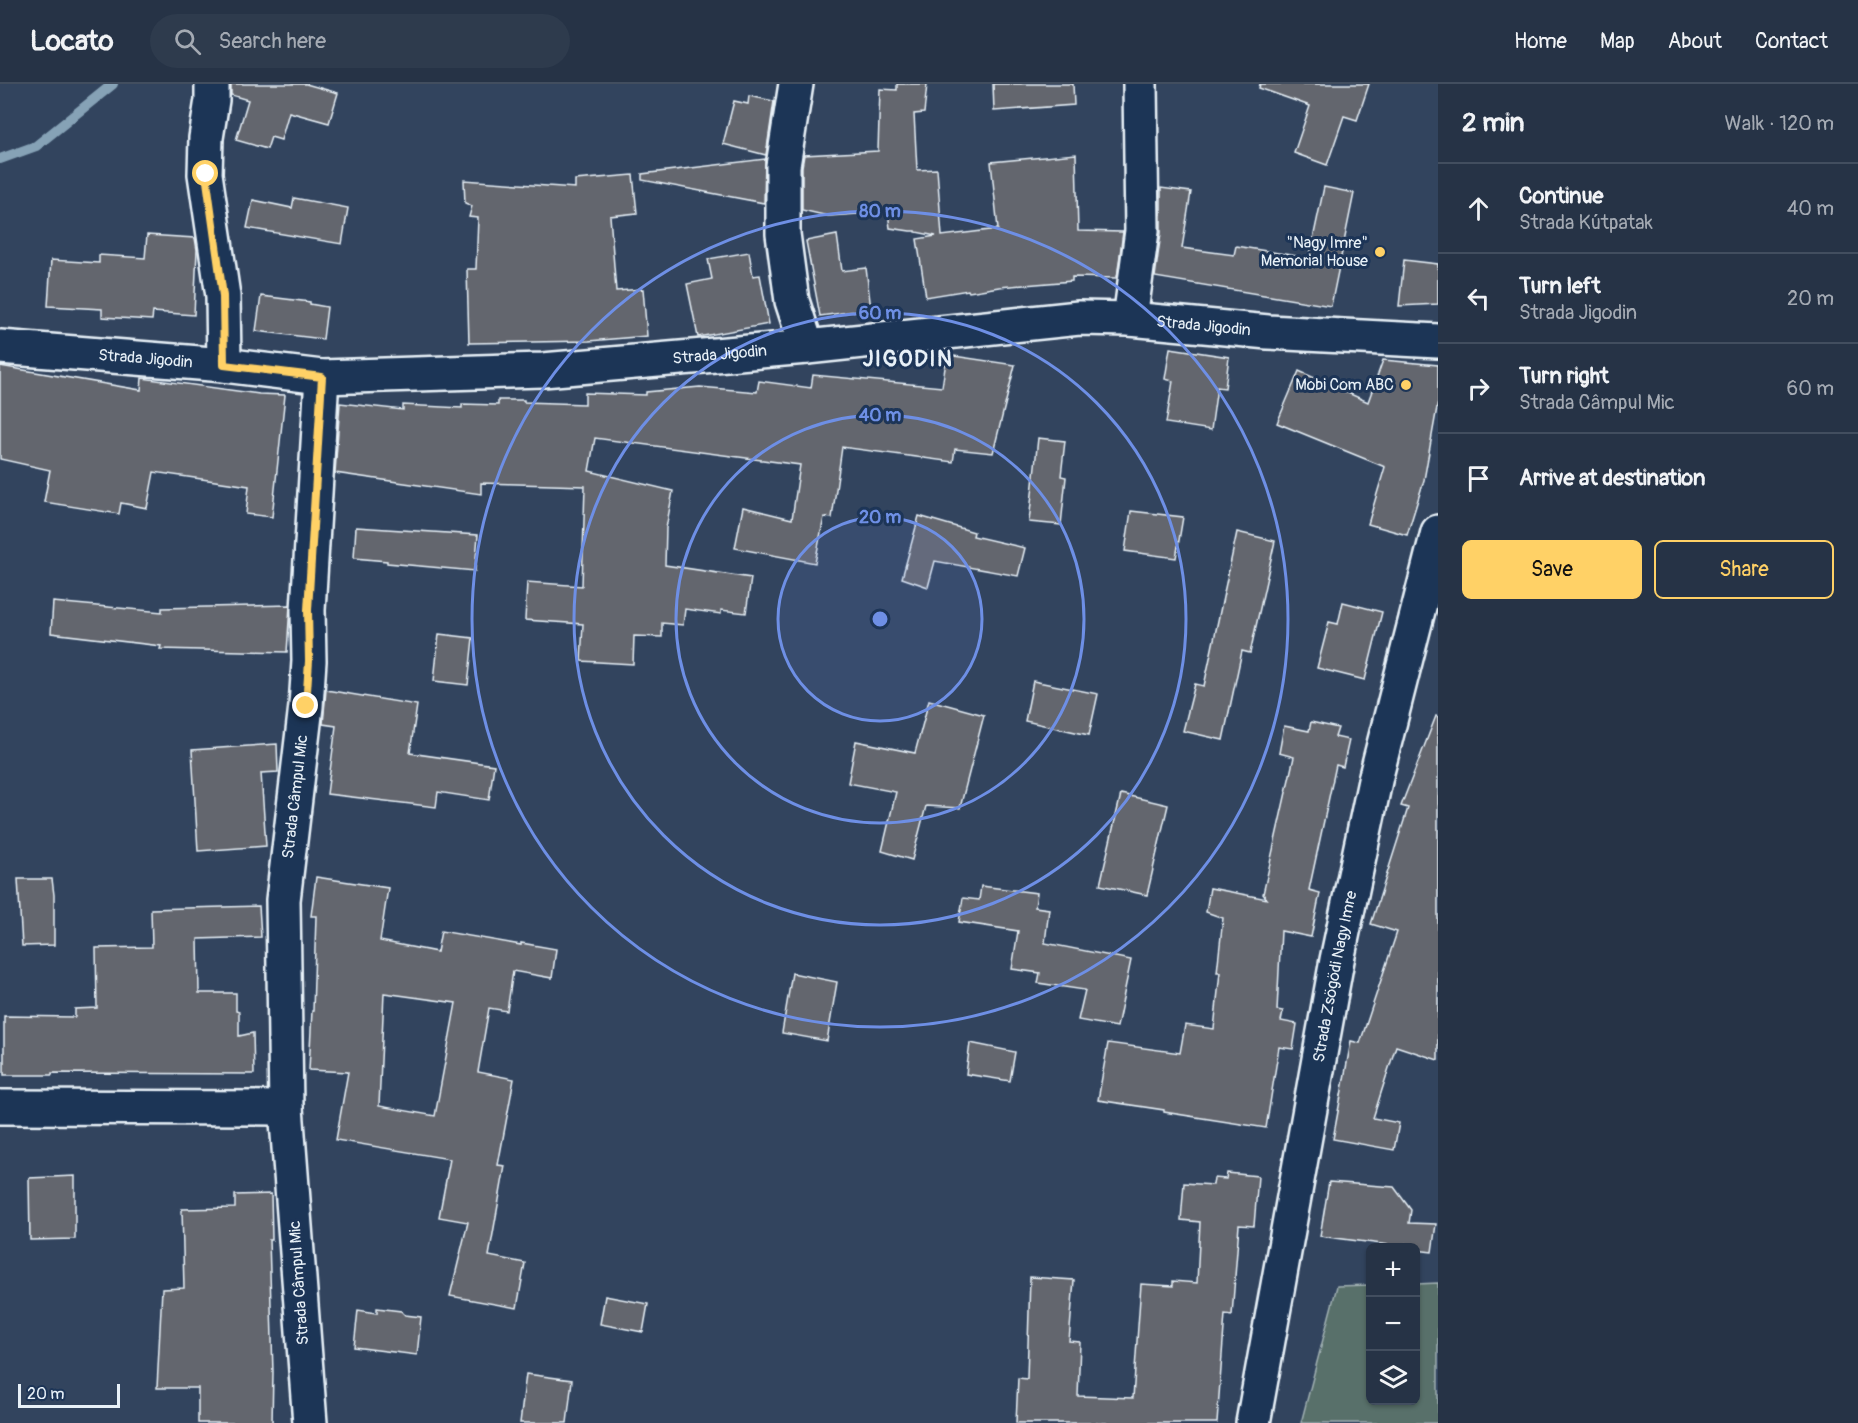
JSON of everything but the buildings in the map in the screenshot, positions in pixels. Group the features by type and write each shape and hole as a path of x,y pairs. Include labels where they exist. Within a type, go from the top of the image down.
{"street":[{"path":"212,84 206,138 206,174 223,296 224,365"},
{"path":"796,84 783,166 783,234 792,301 807,347"},
{"path":"1130,319 1142,231 1140,84"},
{"name":"Strada Jigodin","path":"0,347 224,365 322,377 543,370 807,347 1079,318 1130,319 1268,332 1438,342"},
{"name":"Strada Câmpul Mic","path":"310,1423 286,1108 283,900 306,706 309,661 308,610 322,377"},
{"name":"Strada Zsögödi Nagy Imre","path":"1253,1423 1337,960 1376,776 1438,532"},
{"path":"0,1107 286,1108"}],"green space":[{"path":"1438,1283 1438,1423 1301,1423 1337,1286 1366,1285 1366,1405 1420,1405 1420,1284"}],"waterway":[{"path":"0,159 36,146 113,84"}],"place":[{"name":"\"Nagy Imre\" Memorial House","path":"1380,252"},
{"name":"Mobi Com ABC","path":"1406,385"}],"district":[{"name":"JIGODIN","path":"908,359"}],"route":[{"path":"206,174 223,296 224,365 322,377 308,610 309,661 306,706"}]}
